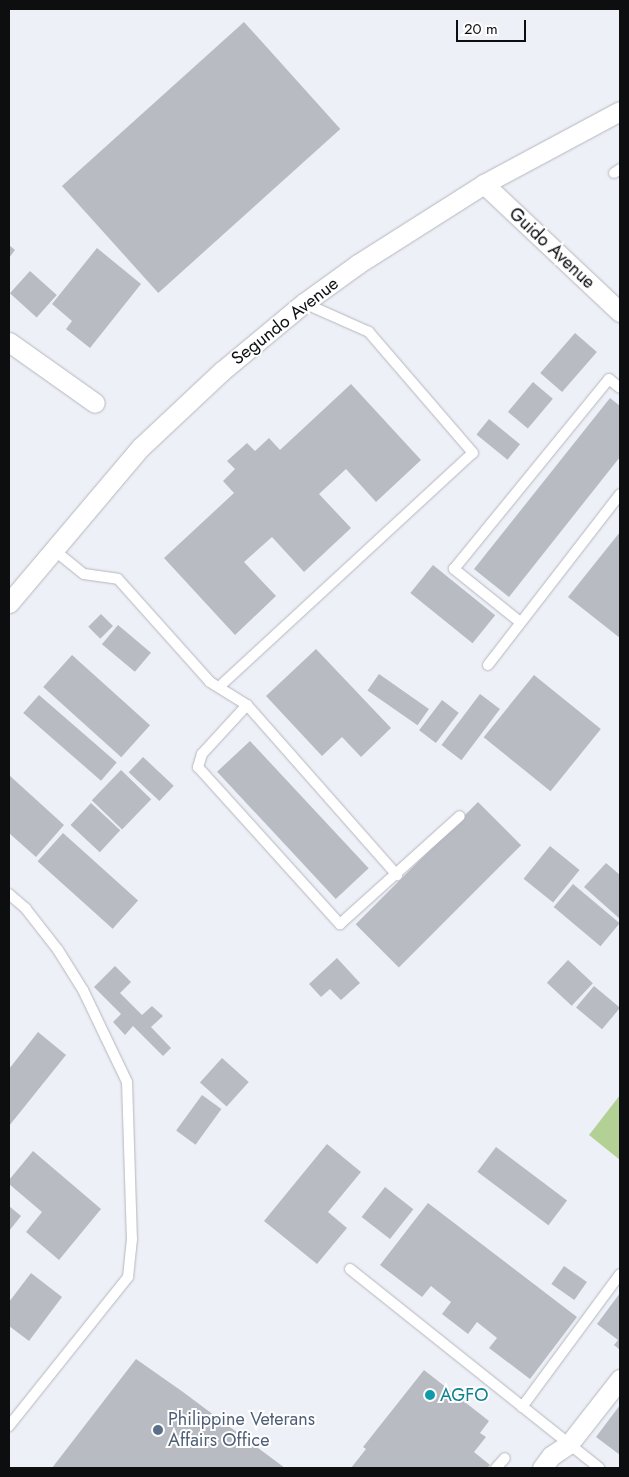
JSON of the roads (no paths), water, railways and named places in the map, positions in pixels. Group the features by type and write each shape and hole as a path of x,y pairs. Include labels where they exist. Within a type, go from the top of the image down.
{"street":[{"name":"Segundo Avenue","path":"9,603 141,447 222,370 304,302 358,264 484,184 620,111"},
{"name":"Guido Avenue","path":"484,184 620,312"},
{"path":"9,342 95,403"},
{"path":"542,1468 551,1456 569,1444 620,1379"}],"lane":[{"path":"219,688 473,453 370,332 304,302"},
{"path":"520,622 454,569 609,379 620,388"},
{"path":"488,665 620,494"},
{"path":"54,550 84,574 118,580 210,682 247,705 397,875"},
{"path":"247,705 202,754 198,767 340,924 397,875 460,816"},
{"path":"9,894 26,908 58,950 84,990 127,1082 132,1239 128,1277 9,1426"},
{"path":"350,1269 599,1468"},
{"path":"522,1406 620,1274"},
{"path":"496,1468 505,1458"}],"place":[{"name":"AGFO","path":"430,1395"},
{"name":"Philippine Veterans Affairs Office","path":"158,1430"}]}
